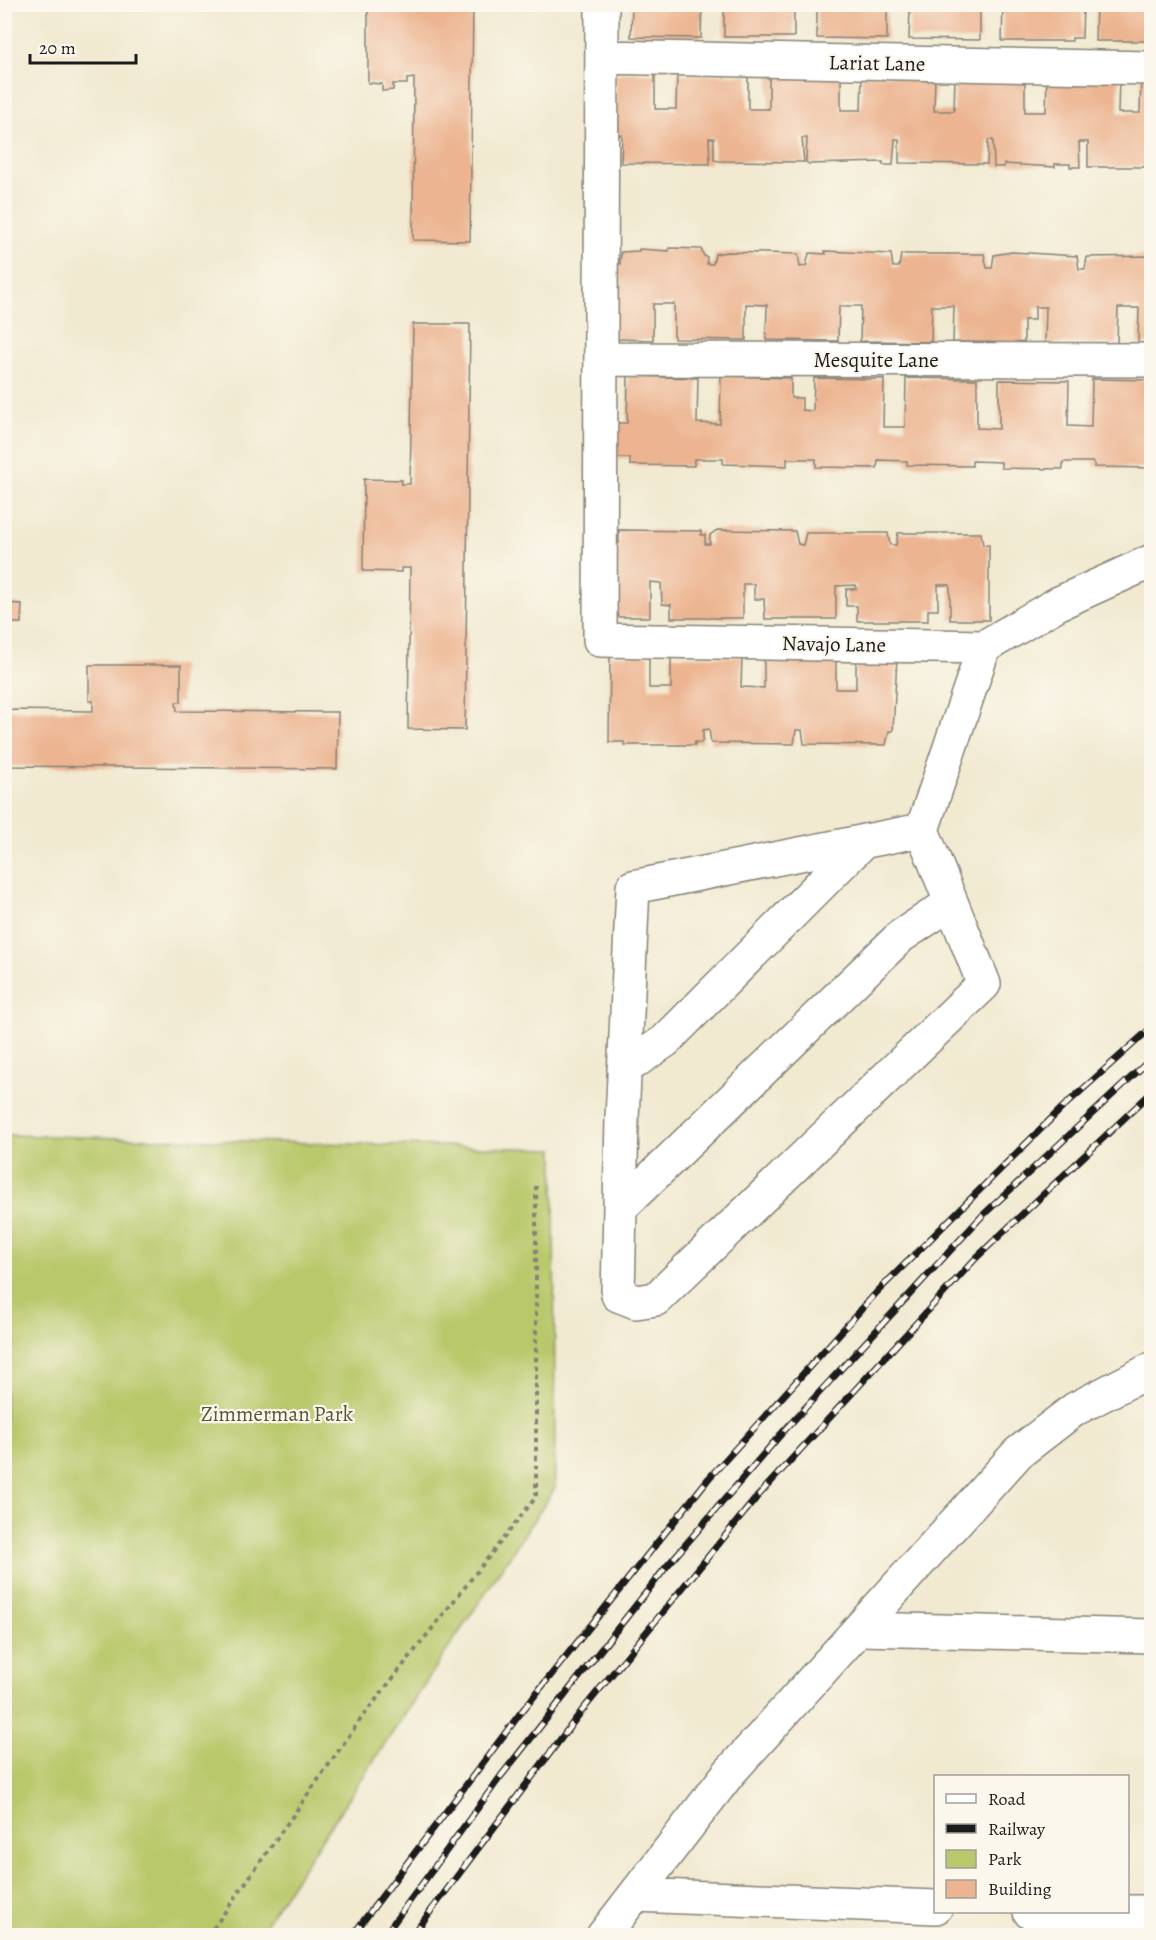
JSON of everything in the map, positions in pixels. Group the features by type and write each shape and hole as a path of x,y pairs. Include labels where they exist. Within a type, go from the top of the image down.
{"street":[{"path":"601,360 602,4"},
{"name":"Lariat Lane","path":"602,57 1152,68"},
{"name":"Mesquite Lane","path":"601,360 1152,360"},
{"name":"Navajo Lane","path":"601,360 600,640 984,646"},
{"path":"922,830 633,887 624,1069 618,1295 636,1302 656,1299 984,984 922,830 984,646 1057,604 1152,561"},
{"path":"624,1069 665,1041 864,841"},
{"path":"620,1208 901,936 951,903"},
{"path":"603,1935 729,1773 1018,1453 1075,1409 1152,1369"},
{"path":"860,1629 1152,1636"},
{"path":"635,1895 934,1907"},
{"path":"1129,1912 1152,1912"}],"path":[{"path":"208,1935 363,1716 536,1497 536,1186"}],"green space":[{"name":"Zimmerman Park","path":"5,1135 554,1149 555,1488 258,1935 5,1935"}],"building":[{"path":"368,4 473,4 470,241 413,240 414,78 407,79 407,84 393,84 393,90 382,91 382,84 368,83"},
{"path":"632,4 702,4 701,38 631,37"},
{"path":"724,4 794,4 794,37 724,37"},
{"path":"817,4 887,4 887,39 817,38"},
{"path":"899,4 980,4 980,40 909,39 910,7 899,7"},
{"path":"1003,4 1083,4 1082,38 1072,38 1072,41 1002,41"},
{"path":"1096,4 1152,4 1152,41 1095,41"},
{"path":"616,73 655,73 655,109 676,109 677,74 748,75 748,109 769,109 769,74 841,75 841,110 861,110 862,75 935,76 934,111 954,111 955,76 1025,77 1025,112 1046,112 1047,77 1119,78 1118,113 1140,113 1141,78 1152,78 1152,167 1088,167 1088,142 1079,142 1080,167 1070,167 1070,164 1055,164 1055,167 1004,164 1004,167 994,167 993,140 988,140 987,164 899,163 899,139 895,139 893,165 883,165 883,162 809,164 806,162 807,138 802,138 804,162 714,160 714,138 709,138 710,164 621,163 622,135 615,135"},
{"path":"669,248 701,249 707,257 707,264 713,264 715,254 727,252 798,254 800,267 806,266 809,253 826,254 825,251 891,254 893,267 899,267 901,254 984,254 987,268 992,268 994,255 1012,252 1077,256 1079,269 1085,269 1087,257 1152,256 1152,344 1138,344 1139,308 1118,308 1117,344 1045,343 1046,307 1035,307 1035,320 1024,320 1024,343 953,342 954,306 932,306 931,342 860,341 861,306 839,306 838,341 766,340 767,305 746,304 746,340 674,339 674,304 653,304 653,340 613,339 614,264 620,264 621,252 639,251 639,249 669,251"},
{"path":"413,324 470,324 465,730 408,729 410,568 401,568 401,572 363,571 364,479 402,480 401,484 410,484"},
{"path":"628,376 698,378 697,423 720,424 721,376 791,378 791,398 802,398 802,410 813,411 814,378 884,379 883,427 905,427 906,378 977,379 977,428 999,429 999,380 1069,381 1068,426 1091,427 1092,379 1152,380 1152,468 1094,467 1094,462 1063,462 1063,469 1001,468 1001,462 972,461 972,466 907,465 907,461 878,460 877,468 816,467 816,459 787,459 787,466 723,464 723,459 694,459 694,466 630,465 630,458 613,458 614,423 627,423"},
{"path":"619,530 701,531 701,535 705,535 705,544 710,544 710,535 717,530 795,531 798,544 803,545 806,533 888,533 890,545 896,545 898,533 981,533 983,545 989,545 989,620 950,620 950,585 938,585 938,610 928,610 928,621 857,621 857,606 846,606 846,589 856,589 856,585 836,586 836,619 765,619 764,599 754,599 754,584 743,584 743,618 671,618 671,605 662,604 661,583 650,582 650,617 611,617 611,543 619,543"},
{"path":"4,603 22,604 21,623 4,623"},
{"path":"610,655 649,655 649,688 671,688 671,656 742,657 741,687 764,688 764,656 836,657 836,689 856,689 856,657 897,658 893,731 889,731 886,745 804,744 802,730 796,730 794,744 711,743 709,729 703,730 701,743 695,742 695,745 624,745 624,742 609,742"},
{"path":"89,665 181,665 181,702 176,702 177,711 338,712 337,769 4,766 4,710 93,711 93,701 89,701"}],"railway":[{"path":"352,1936 519,1715 709,1478 877,1292 1063,1107 1152,1027"},
{"path":"384,1936 501,1776 667,1566 782,1433 982,1216 1152,1058"},
{"path":"412,1936 581,1712 757,1497 976,1258 1152,1092"}]}
